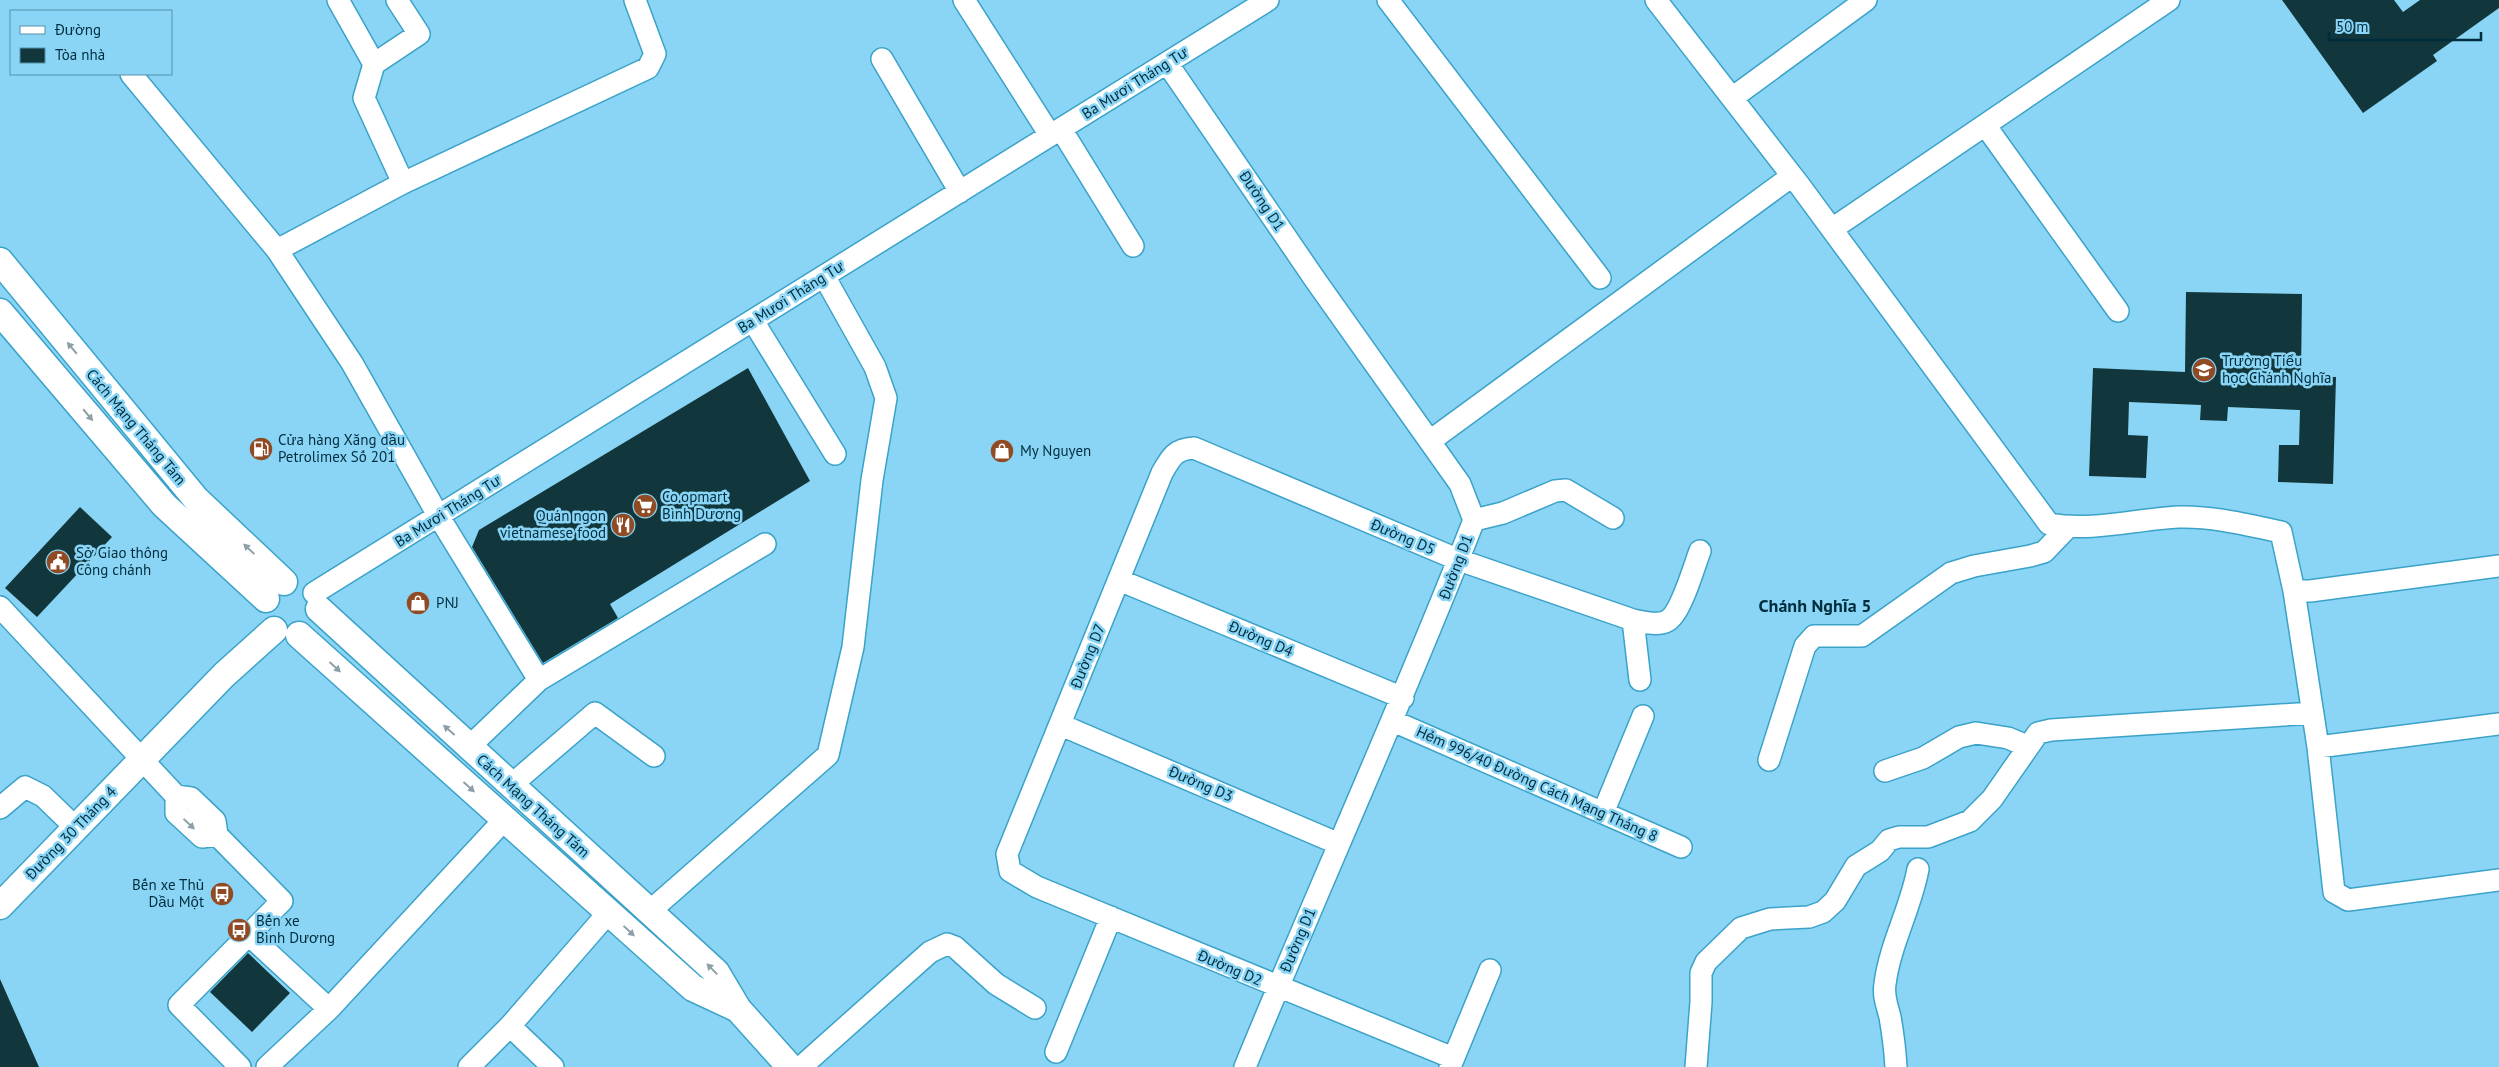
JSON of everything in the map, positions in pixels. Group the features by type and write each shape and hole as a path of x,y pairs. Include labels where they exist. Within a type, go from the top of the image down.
{"main road":[{"name":"Cách Mạng Tháng Tám","path":"0,261 196,499 275,590"},
{"name":"Cách Mạng Tháng Tám","path":"0,312 164,505 275,590"},
{"path":"142,760 224,675 287,632 313,625 316,601 301,583 275,590 265,616 287,632"},
{"name":"Cách Mạng Tháng Tám","path":"316,601 510,786 716,972 738,1009 790,1067"},
{"name":"Cách Mạng Tháng Tám","path":"287,632 505,819 693,988 738,1009"},
{"name":"Đường 30 Tháng 4","path":"0,906 142,760"}],"street":[{"path":"338,0 374,64"},
{"path":"397,0 419,34 374,64 364,98 403,183"},
{"path":"277,250 403,183 648,68 655,54 635,0"},
{"path":"964,0 1133,246"},
{"path":"1388,0 1600,278"},
{"path":"1656,0 1832,229 2049,524 2068,527 2180,517 2240,523 2281,532 2294,591 2313,713 2334,892 2348,900 2499,880"},
{"path":"1732,98 1866,0"},
{"path":"1832,229 2169,0"},
{"name":"Ba Mươi Tháng Tư","path":"316,601 439,517 1167,64 1257,3"},
{"path":"882,59 960,192"},
{"name":"Đường D1","path":"1167,64 1460,484 1474,520 1403,698 1245,1067"},
{"path":"132,75 277,250 352,363 439,517 539,680"},
{"path":"1985,125 2118,312"},
{"path":"1430,441 1792,176"},
{"path":"650,911 828,755 853,647 872,480 886,398 875,367 824,276"},
{"path":"753,321 835,454"},
{"name":"Đường D5","path":"1183,448 1194,448 1458,560 1633,620 1667,621 1676,612 1700,551"},
{"name":"Đường D7","path":"1010,871 1007,854 1162,473 1174,452 1183,448"},
{"path":"1474,520 1503,513 1556,490 1566,490 1613,518"},
{"path":"1769,760 1804,646 1814,636 1862,636 1951,574 1974,566 2044,552 2068,527"},
{"path":"469,747 539,680 765,544"},
{"path":"2294,591 2310,591 2499,566"},
{"name":"Đường D4","path":"1119,580 1403,698"},
{"path":"0,607 176,796 176,812 202,837 217,835 282,902 179,1005 240,1067"},
{"path":"1633,620 1640,680"},
{"path":"510,786 595,713 654,756"},
{"path":"1696,1067 1702,1002 1701,972 1706,962 1741,928 1770,919 1809,917 1823,912 1835,901 1856,866 1864,859 1880,851 1889,840 1899,837 1928,837 1970,820 1992,799 2027,746 2038,733 2051,730 2313,713"},
{"path":"1602,813 1643,716"},
{"name":"Hẻm 996/40 Đường Cách Mạng Tháng 8","path":"1393,721 1680,848"},
{"path":"2318,747 2499,724"},
{"name":"Đường D3","path":"1061,725 1339,844"},
{"path":"1885,771 1923,758 1959,737 1976,733 2008,738 2027,746"},
{"path":"0,808 25,787 43,796 76,828"},
{"path":"267,1067 329,1009 505,819"},
{"path":"1896,1067 1890,1016 1884,1000 1885,984 1890,962 1914,894 1918,869"},
{"name":"Đường D2","path":"1010,871 1037,887 1451,1063"},
{"path":"469,1067 510,1026 609,912"},
{"path":"1056,1052 1111,917"},
{"path":"250,936 329,1009"},
{"path":"801,1067 930,952 947,944 955,948 996,984 1035,1008"},
{"path":"1451,1063 1490,970"},
{"path":"510,1026 553,1067"}],"building":[{"path":"2282,0 2394,0 2403,12 2420,0 2499,0 2499,8 2433,55 2437,61 2363,113"},
{"path":"2186,292 2302,294 2301,376 2336,377 2333,484 2278,482 2279,445 2299,445 2300,410 2228,407 2227,421 2200,420 2201,405 2129,402 2128,435 2148,436 2146,478 2089,476 2093,368 2185,372"},
{"name":"Co.opmart Bình Dương","path":"748,368 810,481 610,604 618,618 543,663 472,547 479,530"},
{"name":"Sở Giao thông Công chánh","path":"80,507 112,537 37,617 5,588"},
{"path":"248,953 290,993 252,1032 210,992"},
{"path":"0,979 39,1067 0,1067"}],"place":[{"name":"Trường Tiểu học Chánh Nghĩa","path":"2204,370"},
{"name":"Cửa hàng Xăng dầu Petrolimex Số 201","path":"261,449"},
{"name":"My Nguyen","path":"1002,451"},
{"name":"Co.opmart Bình Dương","path":"645,506"},
{"name":"Quán ngon vietnamese food","path":"623,525"},
{"name":"Sở Giao thông Công chánh","path":"58,562"},
{"name":"PNJ","path":"418,603"},
{"name":"Bến xe Thủ Dầu Một","path":"222,894"},
{"name":"Bến xe Bình Dương","path":"239,930"}],"district":[{"name":"Chánh Nghĩa 5","path":"1815,606"}]}
